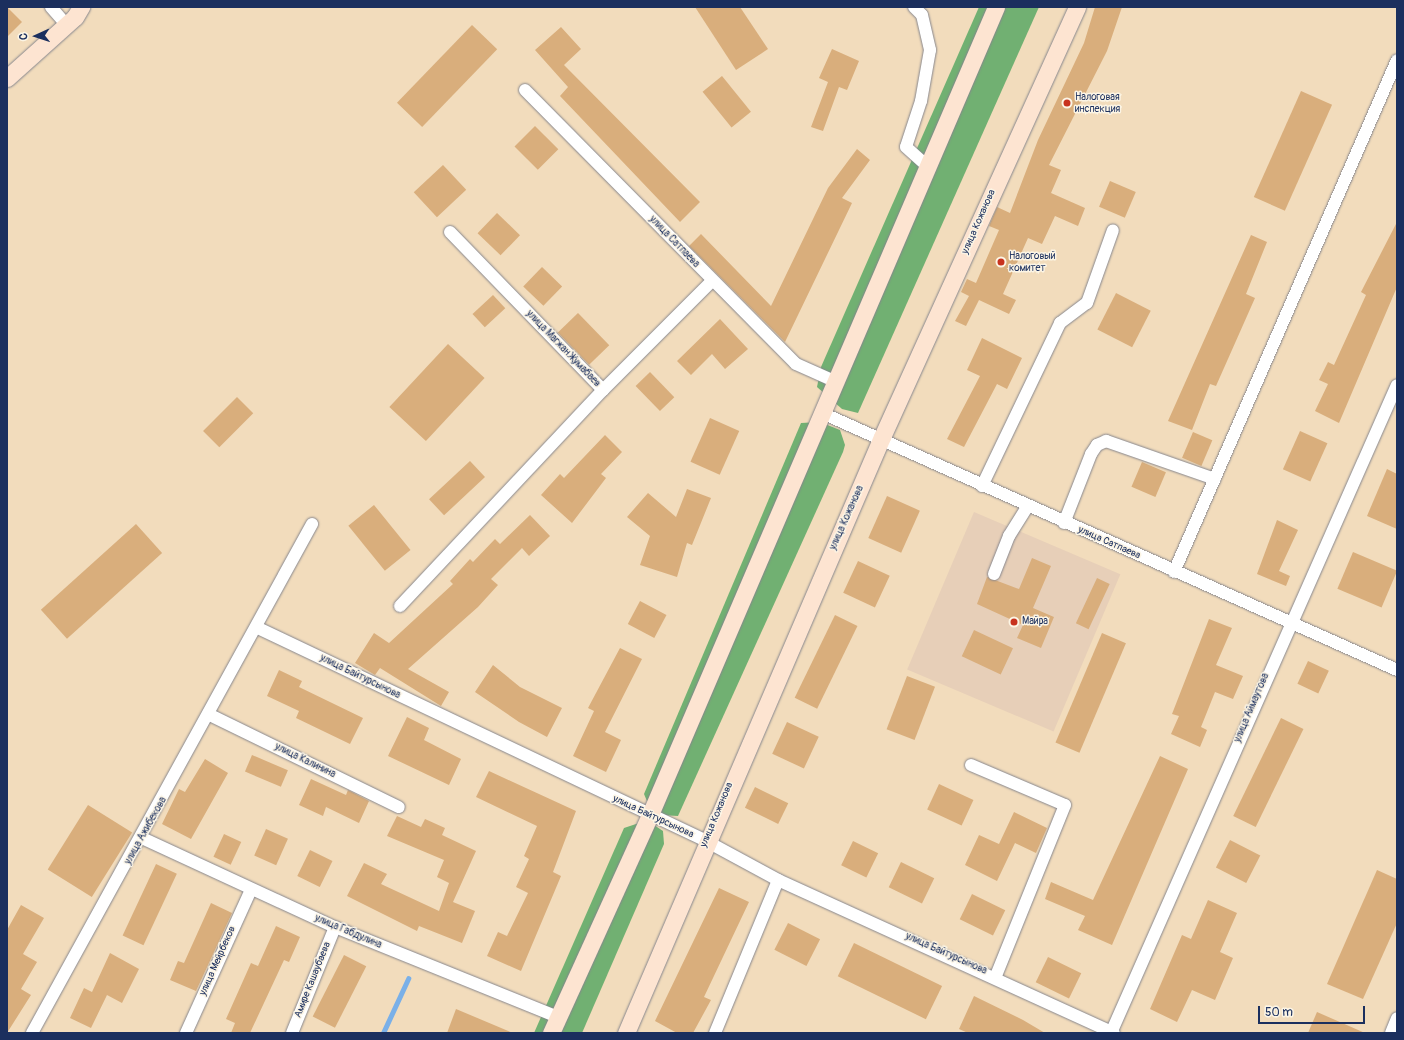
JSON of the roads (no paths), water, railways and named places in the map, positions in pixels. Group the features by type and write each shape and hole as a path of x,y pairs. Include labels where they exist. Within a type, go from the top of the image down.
{"street":[{"path":"51,7 65,23"},
{"path":"7,78 81,7"},
{"path":"914,7 922,15 930,50 906,147 927,166"},
{"path":"551,1033 649,817 834,381 996,7"},
{"name":"улица Кожанова","path":"626,1033 706,841 882,437 1077,7"},
{"path":"1174,572 1397,60"},
{"name":"улица Сатпаева","path":"525,90 712,281 796,364 834,381"},
{"path":"982,486 1060,323 1087,303 1113,230"},
{"name":"улица Магжан Жумабаев","path":"450,232 603,390 712,281"},
{"name":"улица Аймаутова","path":"1112,1033 1290,622 1397,385"},
{"path":"400,606 603,390"},
{"name":"улица Сатпаева","path":"822,412 882,437 982,486 1397,670"},
{"path":"1064,522 1091,454 1097,445 1106,440 1214,479"},
{"path":"994,574 1009,536 1028,506"},
{"name":"улица Ажибекова","path":"32,1033 258,628 312,524"},
{"name":"улица Байтурсынова","path":"258,628 649,817 706,841 778,880 996,976 1112,1033"},
{"name":"улица Калинина","path":"210,715 399,806"},
{"path":"971,765 1065,805 996,976"},
{"name":"улица Габдулина","path":"142,838 335,928 558,1017"},
{"path":"715,1033 778,880"},
{"name":"улица Мейрбеков","path":"186,1033 251,890"},
{"name":"Амире Кашаубаева","path":"292,1033 335,928"},
{"path":"1391,1033 1397,1018"}],"waterway":[{"path":"383,1033 408,979"}],"place":[{"name":"Налоговая инспекция","path":"1067,103"},
{"name":"Налоговый комитет","path":"1001,262"},
{"name":"Майра","path":"1014,622"}]}
